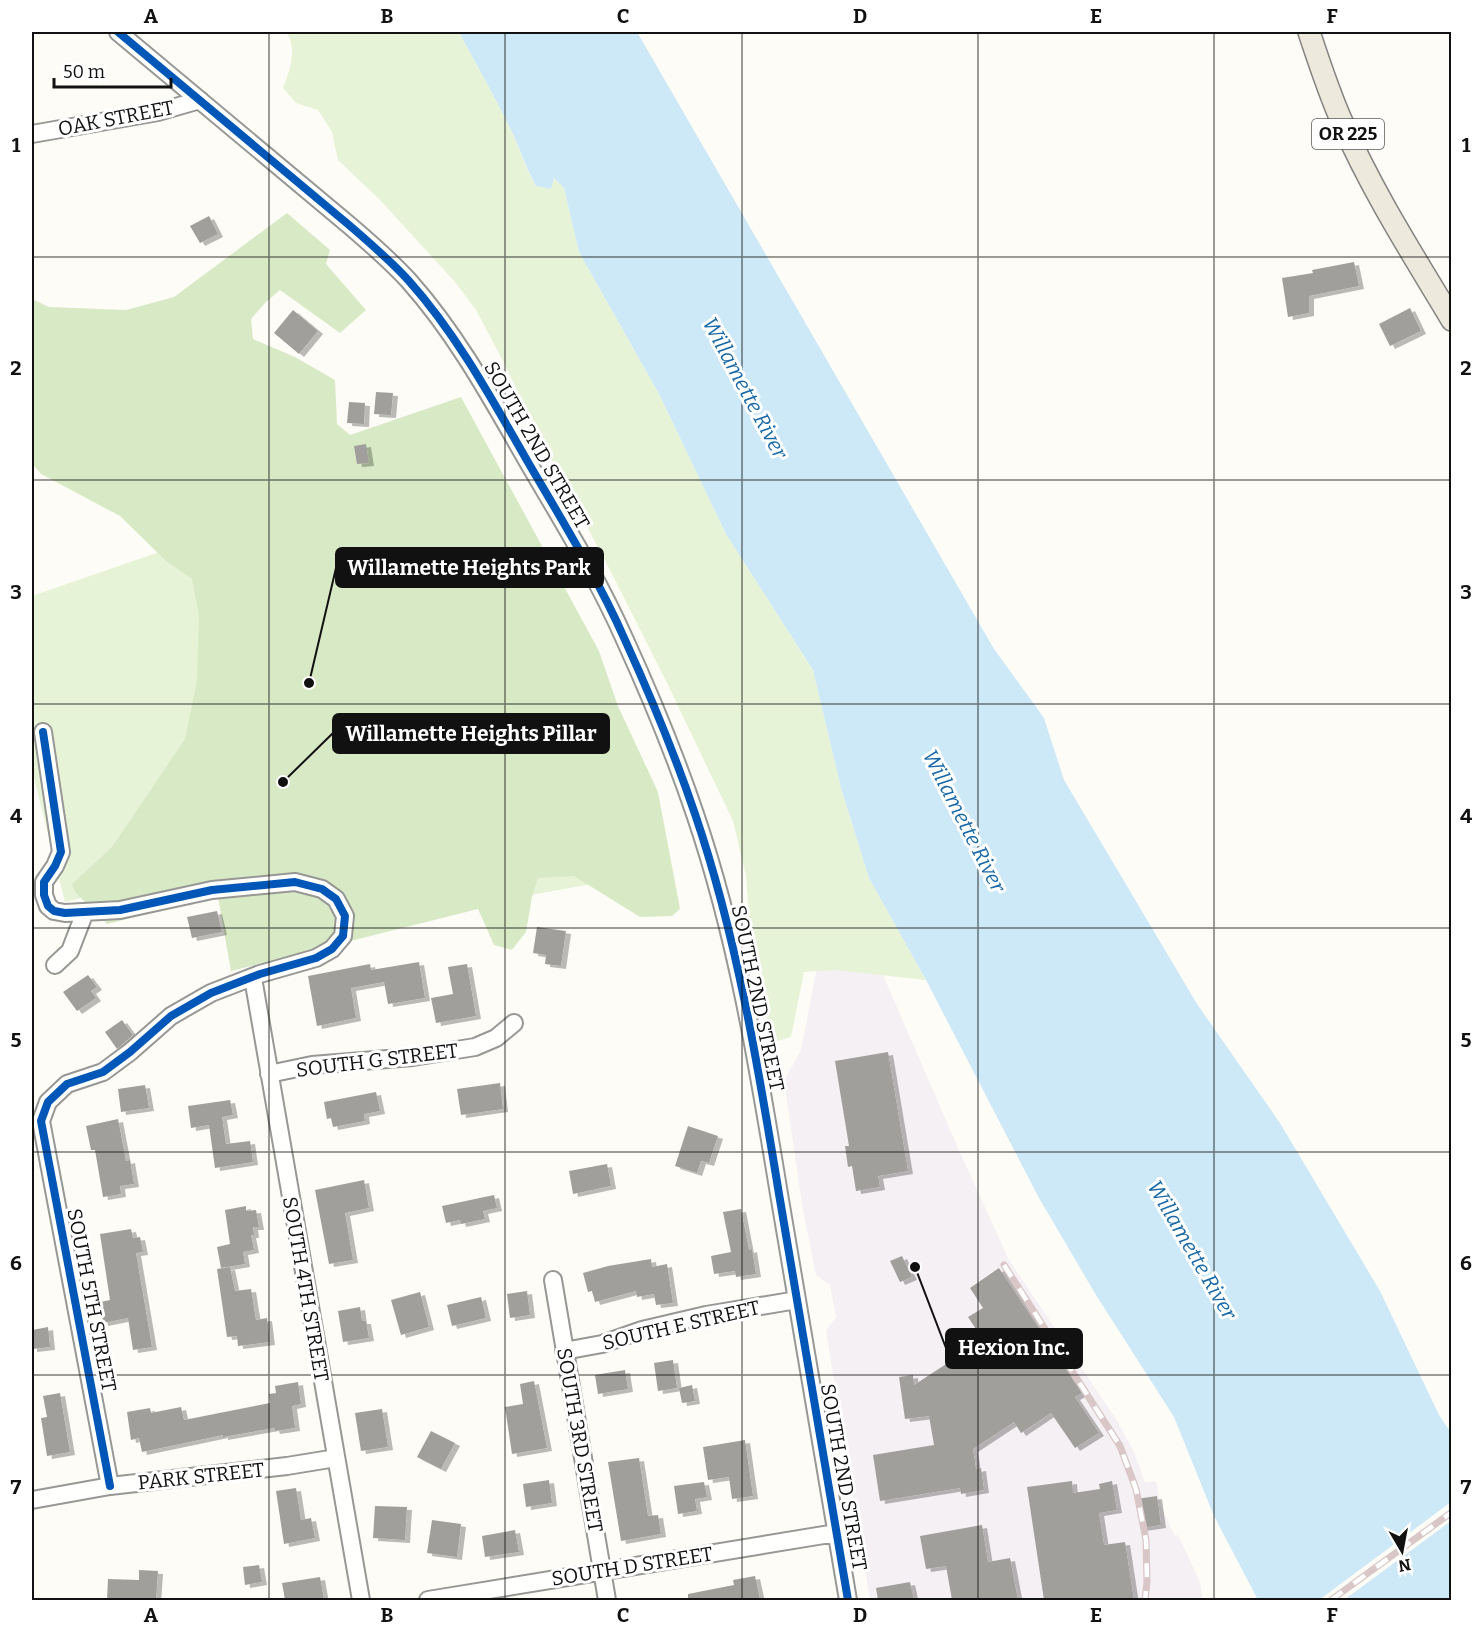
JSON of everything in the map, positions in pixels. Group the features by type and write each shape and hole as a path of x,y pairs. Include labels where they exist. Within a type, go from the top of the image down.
{"main road":[{"name":"OR 225","path":"1309,32 1350,139 1403,239 1452,320"}],"street":[{"name":"SOUTH 2ND STREET","path":"118,32 381,252 410,282 444,324 475,370 575,542 625,639 686,791 717,888 735,956 764,1100 848,1600"},
{"name":"OAK STREET","path":"32,134 158,112 200,100"},
{"path":"36,1121 48,1102 67,1084 103,1072 171,1017 211,993 316,958 332,949 343,936 345,916 336,899 322,889 295,882 212,890 120,910 54,911 48,906 44,895 44,882 61,852 43,732"},
{"path":"56,965 70,951 85,912"},
{"name":"SOUTH 4TH STREET","path":"253,978 361,1600"},
{"name":"SOUTH G STREET","path":"269,1074 312,1065 413,1057 475,1047 496,1038 514,1023"},
{"name":"SOUTH 5TH STREET","path":"36,1121 110,1486"},
{"name":"SOUTH 3RD STREET","path":"553,1280 607,1600"},
{"name":"SOUTH E STREET","path":"564,1351 602,1344 642,1330 706,1315 797,1300"},
{"name":"PARK STREET","path":"32,1500 110,1486 287,1466 336,1458"},
{"name":"SOUTH D STREET","path":"428,1600 836,1533"}],"shaded area":[{"path":"870,945 1009,1260 1116,1419 1134,1452 1145,1483 1156,1481 1161,1507 1175,1536 1178,1535 1200,1582 1203,1600 870,1600 826,1331 836,1317 830,1285 816,1275 803,1210 784,1081 801,1050 821,947"}],"green space":[{"path":"286,32 459,32 505,118 536,186 551,189 554,178 564,188 579,252 659,394 726,534 813,670 841,788 869,878 926,980 836,970 804,972 791,1037 771,1043 751,947 746,876 733,821 667,683 476,310 455,282 380,200 338,160 332,132 318,110 296,103 283,88 292,52 292,45"},
{"path":"287,213 330,250 326,264 366,310 340,333 280,290 251,319 253,339 295,357 335,380 337,424 350,435 461,397 599,651 618,706 658,792 680,909 672,916 640,917 574,876 538,878 526,932 512,950 494,945 478,909 231,971 218,897 107,924 75,892 72,884 112,847 185,739 197,680 199,616 192,579 165,560 120,516 41,474 32,463 32,299 49,307 126,310 174,297"},
{"path":"466,446 641,875 360,926 331,877 144,883 65,902 32,770 32,596"}],"water":[{"name":"Willamette River","path":"459,32 637,32 994,649 1044,718 1064,780 1197,1004 1280,1123 1380,1291 1439,1415 1451,1433 1451,1600 1258,1600 1214,1516 1174,1417 1096,1295 1039,1198 926,980 869,878 841,788 813,670 726,534 659,394 579,252 564,188 554,178 551,189 536,186 505,118"}],"pier":[{"path":"1451,1502 1451,1521 1344,1600 1319,1600"}],"building":[{"path":"209,216 218,234 200,243 190,226"},
{"path":"1354,262 1359,286 1309,296 1309,313 1288,317 1282,278 1313,273 1312,270"},
{"path":"1410,308 1421,331 1390,346 1379,324"},
{"path":"293,310 318,331 299,354 274,333"},
{"path":"376,392 393,393 391,415 374,414"},
{"path":"349,402 365,403 364,424 347,423"},
{"path":"366,444 369,463 357,464 354,446"},
{"path":"217,911 222,932 192,938 187,917"},
{"path":"537,927 566,931 561,966 545,964 546,955 533,953"},
{"path":"419,962 425,998 388,1004 384,982 351,988 356,1018 317,1026 308,976 370,964 371,970"},
{"path":"467,964 476,1016 436,1023 431,998 453,994 448,967"},
{"path":"88,975 97,987 91,991 96,998 77,1011 63,992"},
{"path":"122,1020 133,1035 117,1049 105,1032"},
{"path":"888,1052 908,1171 878,1176 880,1187 856,1191 852,1166 848,1167 845,1146 849,1146 835,1061"},
{"path":"500,1083 503,1109 461,1115 457,1089"},
{"path":"145,1085 149,1108 121,1112 118,1089"},
{"path":"376,1092 380,1111 364,1114 365,1121 333,1127 331,1118 327,1119 324,1102"},
{"path":"230,1100 233,1115 222,1117 226,1144 250,1141 253,1162 215,1168 209,1125 191,1128 188,1106"},
{"path":"118,1119 126,1161 130,1160 134,1184 120,1186 121,1194 103,1197 95,1150 91,1150 86,1126"},
{"path":"688,1126 718,1136 709,1163 701,1161 697,1173 675,1166"},
{"path":"607,1164 611,1186 573,1194 569,1171"},
{"path":"364,1180 369,1208 345,1213 353,1260 329,1264 315,1190"},
{"path":"494,1195 497,1208 483,1211 485,1219 461,1224 460,1220 446,1223 442,1206"},
{"path":"246,1206 246,1211 256,1210 259,1227 253,1227 254,1235 251,1235 254,1250 243,1252 245,1264 221,1268 217,1247 230,1244 225,1210"},
{"path":"741,1209 756,1274 736,1277 735,1271 714,1274 711,1256 731,1252 723,1212"},
{"path":"131,1229 133,1238 140,1237 143,1252 136,1253 152,1347 133,1350 128,1318 103,1323 100,1302 110,1300 100,1234"},
{"path":"902,1256 912,1277 900,1282 890,1261"},
{"path":"651,1259 652,1267 667,1264 673,1303 656,1305 654,1294 637,1297 636,1291 595,1302 592,1291 588,1292 583,1273 608,1266"},
{"path":"230,1267 235,1291 251,1289 256,1320 267,1318 270,1342 238,1346 237,1336 227,1337 217,1269"},
{"path":"999,1268 1082,1393 1075,1397 1099,1433 1075,1448 1051,1413 1021,1433 1014,1422 973,1449 976,1469 981,1468 984,1490 961,1494 960,1488 880,1501 873,1455 934,1445 929,1416 905,1419 899,1377 913,1375 914,1385 983,1340 968,1317 983,1308 970,1288"},
{"path":"527,1291 530,1315 510,1318 507,1294"},
{"path":"420,1292 429,1327 401,1335 391,1300"},
{"path":"481,1297 486,1318 452,1326 447,1305"},
{"path":"360,1307 362,1321 366,1321 369,1338 343,1342 338,1311"},
{"path":"48,1327 50,1347 32,1349 32,1330"},
{"path":"673,1360 677,1388 658,1391 654,1363"},
{"path":"625,1370 628,1389 598,1394 595,1375"},
{"path":"534,1381 547,1448 512,1454 505,1407 523,1404 520,1384"},
{"path":"298,1382 301,1404 292,1406 295,1428 275,1431 274,1428 223,1437 223,1435 142,1452 139,1438 131,1440 127,1412 150,1408 151,1413 181,1407 184,1420 270,1403 269,1394 276,1393 275,1386"},
{"path":"692,1385 695,1401 682,1403 679,1388"},
{"path":"60,1393 70,1452 47,1456 41,1418 47,1417 43,1396"},
{"path":"382,1409 388,1447 361,1451 355,1413"},
{"path":"431,1431 455,1443 441,1469 417,1457"},
{"path":"745,1440 753,1496 732,1499 729,1477 708,1480 703,1447"},
{"path":"639,1458 648,1516 658,1515 661,1534 621,1541 608,1462"},
{"path":"549,1480 552,1503 526,1507 523,1484"},
{"path":"1072,1481 1073,1493 1100,1489 1099,1484 1112,1481 1117,1510 1099,1513 1104,1545 1125,1542 1134,1600 1044,1600 1027,1487"},
{"path":"704,1482 707,1497 695,1499 697,1511 678,1514 674,1486"},
{"path":"296,1488 301,1520 311,1518 315,1538 284,1544 276,1491"},
{"path":"1157,1496 1161,1525 1141,1528 1136,1499"},
{"path":"375,1506 407,1507 405,1540 373,1538"},
{"path":"432,1520 461,1524 457,1557 427,1553"},
{"path":"982,1525 988,1562 1010,1558 1018,1600 952,1600 946,1566 926,1569 920,1536"},
{"path":"515,1530 519,1552 485,1557 482,1536"},
{"path":"259,1565 262,1582 245,1585 243,1567"},
{"path":"139,1570 158,1571 156,1600 107,1600 108,1579 139,1580"},
{"path":"755,1576 760,1599 688,1600 688,1594 734,1585 733,1580"},
{"path":"320,1577 324,1600 285,1600 282,1583"},
{"path":"910,1582 914,1600 878,1600 876,1588"}],"railway":[{"path":"1004,1265 1120,1446 1136,1489 1146,1540 1145,1600"},
{"path":"1331,1600 1452,1512"}],"cycle path":[{"path":"118,32 349,225 409,281 444,325 475,372 581,553 615,618 671,748 710,860 723,907 745,1002 763,1098 848,1600"},
{"path":"43,732 61,852 44,882 44,895 48,906 54,911 65,913 120,910 212,890 295,882 322,889 336,899 345,916 343,936 332,949 316,958 260,974 211,993 171,1016 103,1072 67,1084 48,1102 41,1121 110,1486"}],"place":[{"name":"Willamette Heights Park","path":"309,683"},
{"name":"Willamette Heights Pillar","path":"283,782"},
{"name":"Hexion Inc.","path":"915,1267"}]}
